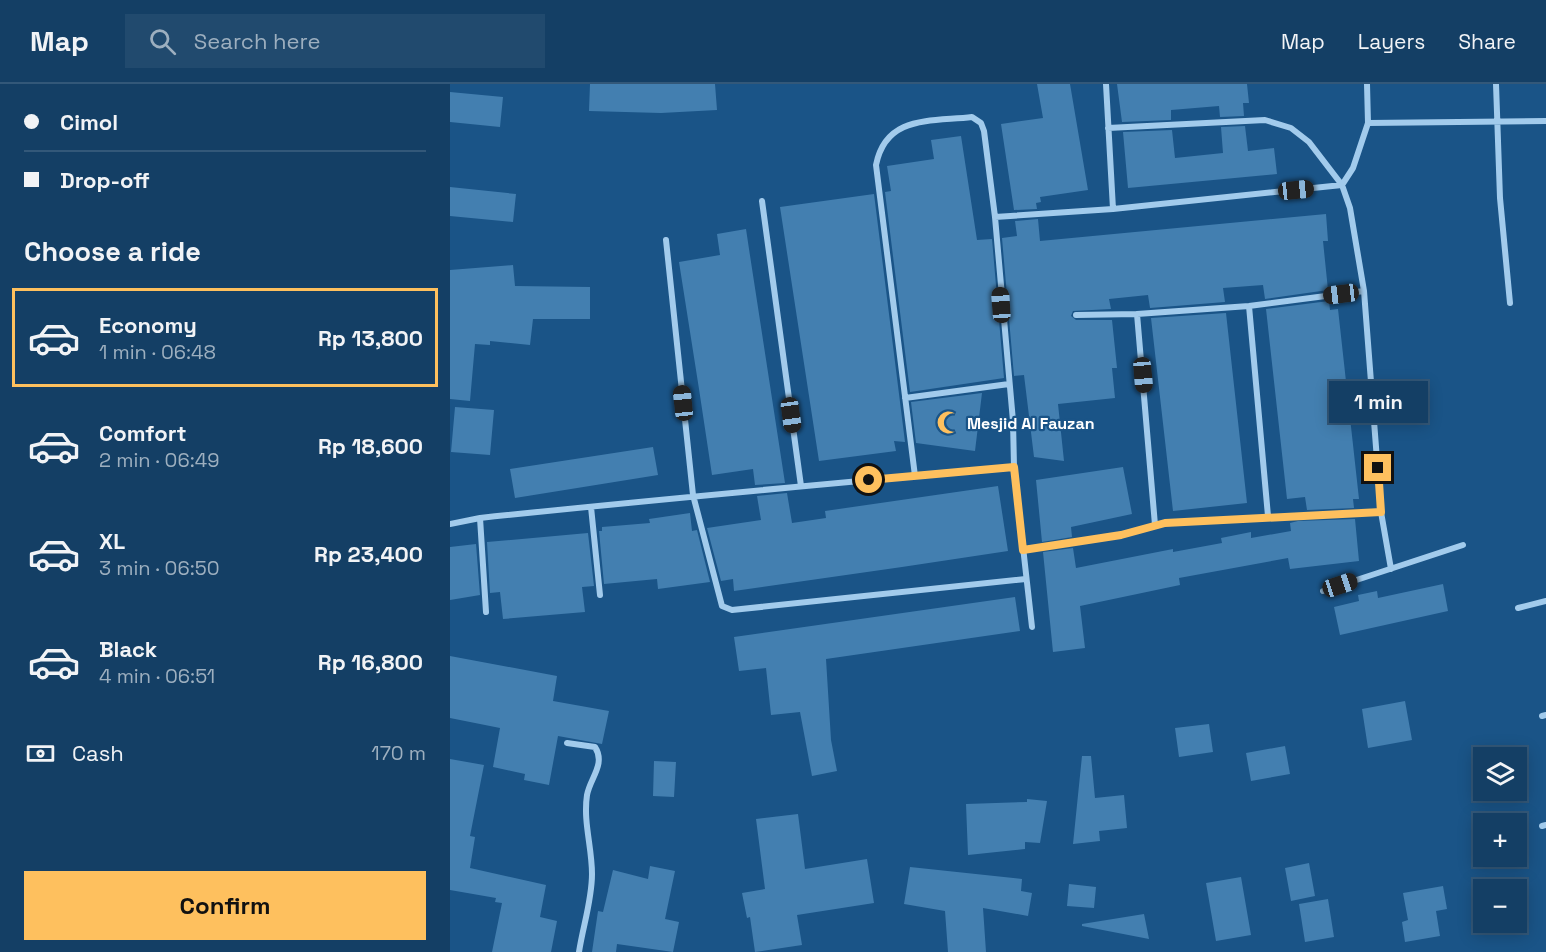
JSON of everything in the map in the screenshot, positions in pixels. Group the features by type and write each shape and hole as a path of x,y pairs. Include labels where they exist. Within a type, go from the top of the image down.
{"street":[{"path":"1106,84 1113,209"},
{"path":"1342,185 1353,168 1368,123 1367,84"},
{"path":"1496,84 1500,198 1510,303"},
{"path":"915,476 876,165 879,150 889,136 901,126 972,117 977,119 984,131 995,217 1014,467 1032,627"},
{"path":"1108,128 1265,120 1291,128 1309,142 1342,185 1350,208 1364,291 1381,512 1391,568"},
{"path":"1368,123 1546,121"},
{"path":"995,217 1113,209 1342,185"},
{"path":"762,201 801,486"},
{"path":"666,240 693,495 720,601 726,609 1026,579"},
{"path":"1076,315 1137,314 1249,306 1364,291"},
{"path":"1249,306 1268,516"},
{"path":"1137,314 1155,525"},
{"path":"905,398 1009,384"},
{"path":"450,524 480,518 693,495 1014,467"},
{"path":"591,507 600,595"},
{"path":"1023,550 1121,535 1155,525 1268,516 1381,512"},
{"path":"480,518 486,612"},
{"path":"1323,591 1463,545"},
{"path":"1518,608 1546,601"},
{"path":"567,743 595,747 599,754 598,768 588,792 586,808 592,877 579,952"}],"building":[{"path":"590,84 715,84 717,110 661,113 589,111"},
{"path":"1037,84 1070,84 1088,190 1040,197 1041,202 1036,203 1037,209 1014,210 1001,124 1043,118"},
{"path":"1117,84 1247,84 1249,103 1243,103 1244,116 1220,117 1219,106 1171,110 1171,120 1122,122"},
{"path":"450,92 503,97 500,127 450,122"},
{"path":"1245,126 1248,151 1274,148 1277,174 1128,188 1123,132 1172,130 1175,158 1223,153 1221,127"},
{"path":"961,136 977,240 992,239 1004,378 910,392 885,192 891,191 887,166 934,159 931,140"},
{"path":"450,187 516,194 513,222 450,216"},
{"path":"874,194 905,442 894,441 896,451 819,461 780,207"},
{"path":"1326,214 1328,241 1323,241 1328,290 1265,299 1263,285 1223,288 1225,302 1150,308 1148,295 1109,299 1111,309 1073,311 1071,316 1076,320 1112,320 1117,368 1112,368 1115,398 1058,404 1064,461 1034,457 1024,375 1014,376 1002,238 1017,236 1015,221 1038,219 1040,241"},
{"path":"746,229 785,483 755,485 753,469 712,475 679,262 720,255 717,234"},
{"path":"513,265 515,286 590,287 590,319 533,319 530,345 490,341 490,345 475,344 470,401 450,399 450,270"},
{"path":"1329,301 1330,310 1338,309 1359,499 1353,499 1354,508 1307,510 1305,497 1287,499 1266,309"},
{"path":"1226,313 1247,503 1173,511 1151,318"},
{"name":"Mesjid Al Fauzan","path":"982,393 975,451 916,443 911,402"},
{"path":"455,407 494,410 490,455 451,452"},
{"path":"653,447 658,475 515,498 510,469"},
{"path":"1123,467 1132,514 1071,527 1072,537 1042,542 1036,480"},
{"path":"998,486 1008,551 902,567 734,591 733,579 721,581 707,528 761,520 757,496 787,493 792,523 826,518 825,511"},
{"path":"690,513 692,531 697,530 710,582 658,589 657,579 604,584 599,531 602,531 602,527 650,523 649,519"},
{"path":"1355,519 1359,561 1290,569 1288,558 1179,578 1180,585 1080,606 1085,648 1053,652 1043,552 1073,548 1076,568 1173,549 1173,552 1222,543 1221,538 1251,532 1251,538 1291,531 1290,523 1298,521"},
{"path":"588,533 594,586 582,587 585,612 503,619 500,592 490,593 487,542"},
{"path":"476,544 480,595 450,600 450,547"},
{"path":"1443,584 1448,611 1340,635 1334,607 1359,601 1358,595 1377,591 1378,598"},
{"path":"1015,597 1020,631 826,659 831,740 837,771 812,776 800,712 771,715 766,668 739,671 734,637"},
{"path":"450,656 557,676 553,701 609,711 602,744 558,736 549,785 524,780 525,774 493,767 500,728 450,718"},
{"path":"1405,701 1412,740 1368,748 1362,709"},
{"path":"1209,724 1213,752 1179,757 1175,728"},
{"path":"1285,746 1290,774 1251,781 1246,753"},
{"path":"1082,756 1091,756 1095,798 1124,795 1127,828 1099,831 1100,841 1073,844"},
{"path":"450,759 484,765 470,836 475,837 470,868 546,885 540,917 557,921 551,952 492,952 502,903 495,902 496,898 450,890"},
{"path":"654,761 676,762 674,797 653,796"},
{"path":"1027,799 1047,801 1040,843 1025,842 1025,849 968,855 966,804 1027,802"},
{"path":"798,814 805,869 867,859 874,903 797,915 802,945 755,952 750,917 747,918 742,893 765,889 756,819"},
{"path":"1309,863 1315,896 1291,901 1285,868"},
{"path":"650,866 675,871 665,919 679,922 673,952 617,944 616,952 592,952 598,911 603,912 613,870 648,879"},
{"path":"910,867 1022,879 1021,891 1032,893 1028,916 983,908 986,952 948,952 945,911 904,904"},
{"path":"1241,877 1251,935 1216,941 1206,883"},
{"path":"1069,884 1096,887 1094,908 1067,906"},
{"path":"1443,886 1447,909 1436,911 1440,936 1405,942 1402,922 1408,920 1403,893"},
{"path":"1328,899 1334,937 1305,942 1299,904"},
{"path":"1144,914 1149,939 1082,926 1082,924"}],"place":[{"name":"Mesjid Al Fauzan","path":"949,423"}],"route":[{"path":"869,480 1014,467 1023,550 1121,535 1165,523 1381,512 1378,468"}]}
